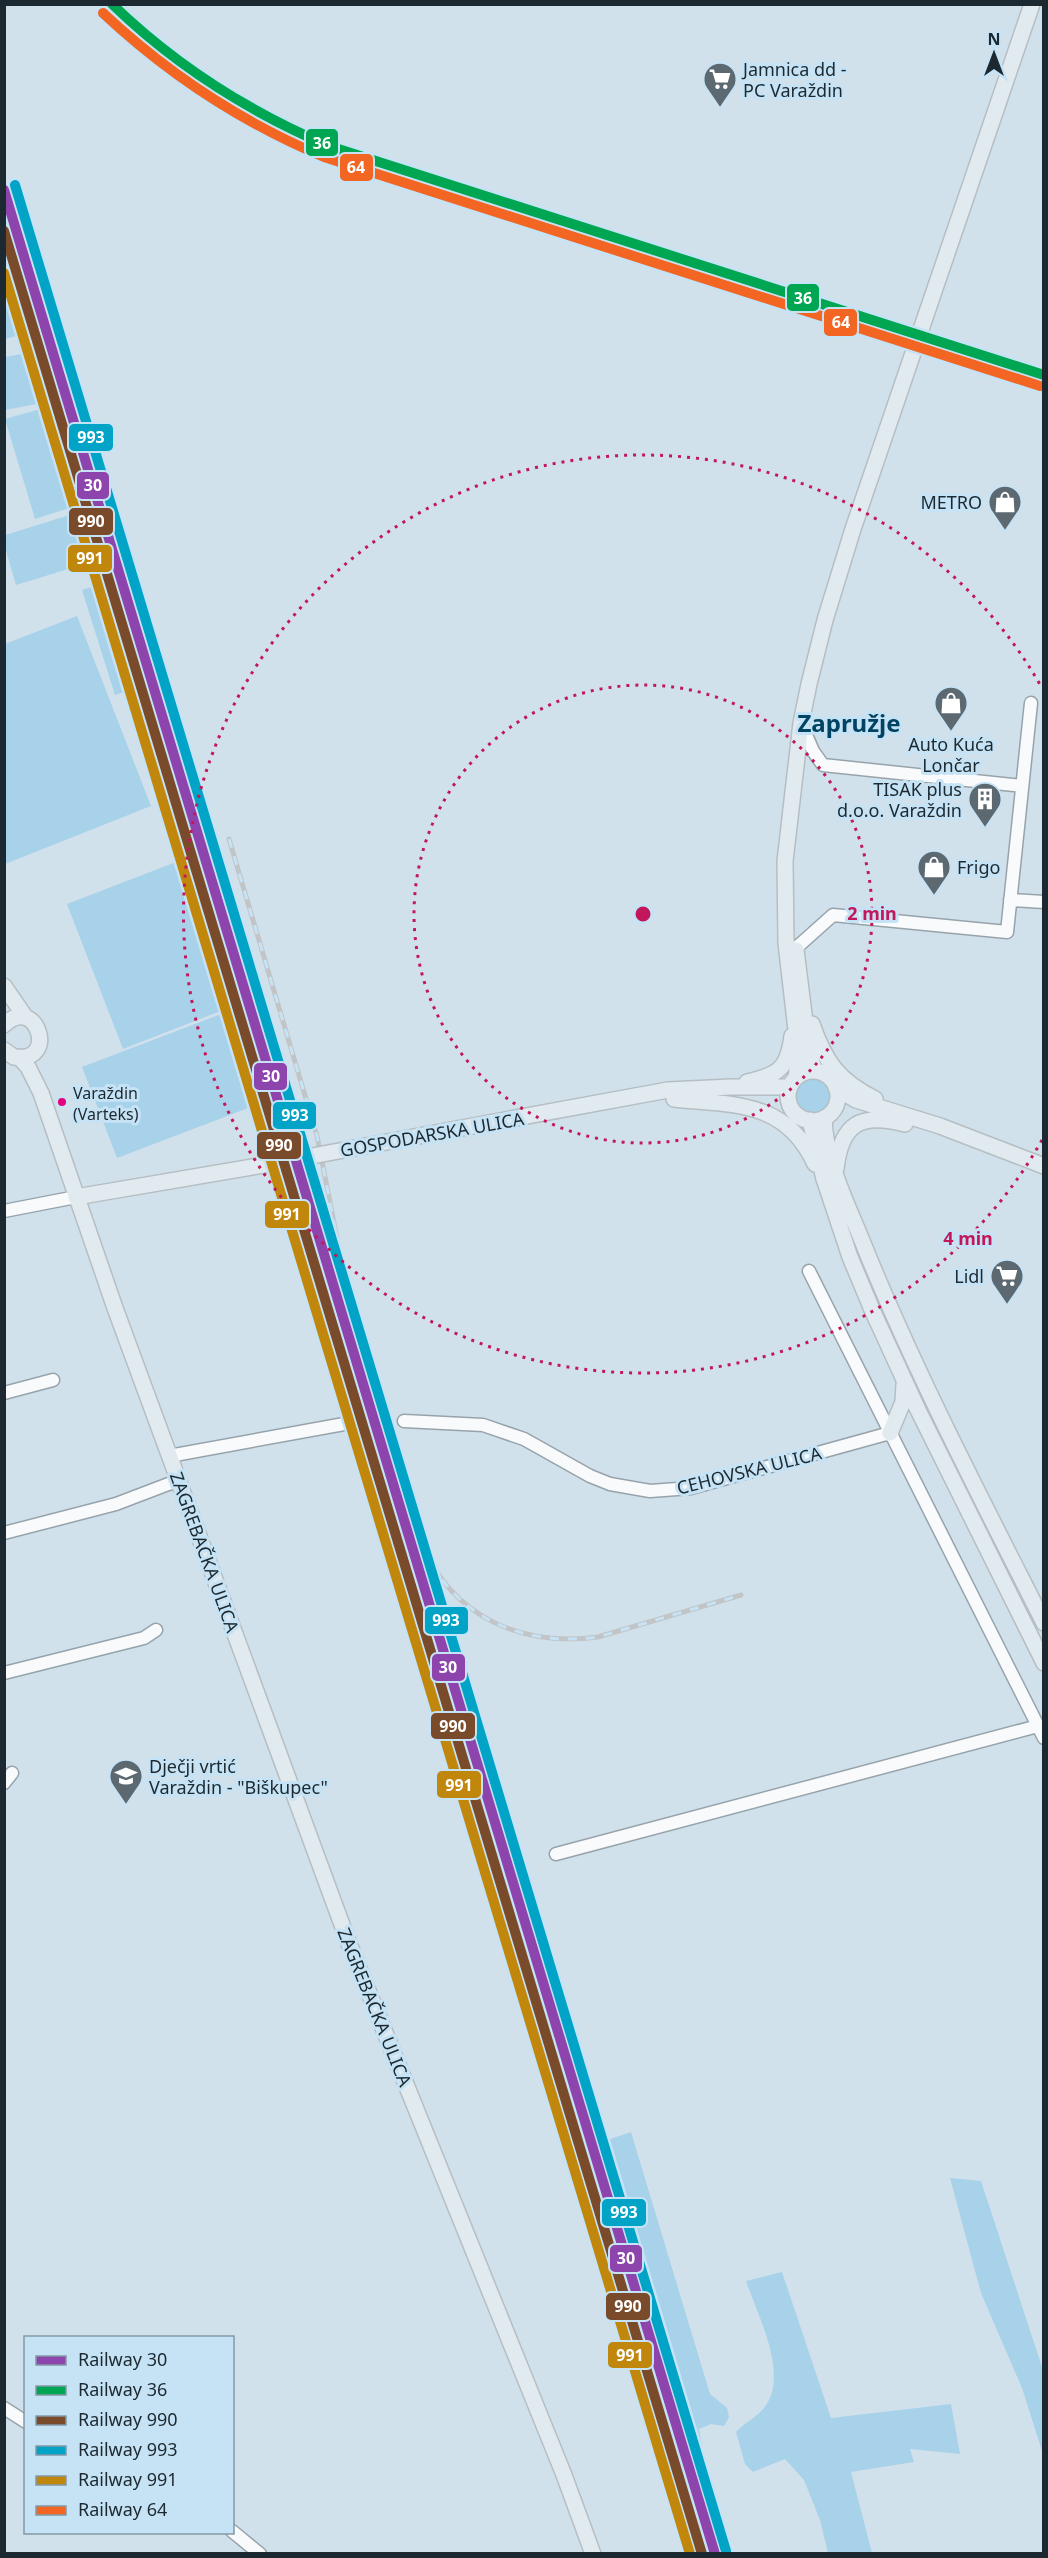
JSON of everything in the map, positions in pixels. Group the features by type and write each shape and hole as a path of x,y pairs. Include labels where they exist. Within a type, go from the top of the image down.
{"main road":[{"path":"792,1109 788,1095 799,1056 793,1018 784,914 788,840 801,723 820,638 853,530 1032,4"},
{"path":"788,840 796,948 809,1054 815,1071"},
{"name":"ZAGREBAČKA ULICA","path":"4,986 26,1018 39,1029 36,1062 41,1093"},
{"path":"4,993 5,1024 15,1018 26,1018"},
{"path":"803,1005 821,1050 836,1073 874,1099 912,1111 940,1126"},
{"path":"731,1087 770,1076 782,1068 791,1050 793,1018"},
{"name":"ZAGREBAČKA ULICA","path":"10,1054 30,1055 38,1047"},
{"name":"ZAGREBAČKA ULICA","path":"10,1054 28,1067 41,1093 169,1456 348,1941 564,2475 593,2553"},
{"path":"793,1082 815,1071 828,1076 836,1088 856,1100 940,1126 1044,1166"},
{"name":"GOSPODARSKA ULICA","path":"76,1197 691,1088 793,1082"},
{"path":"822,1116 836,1103 836,1088"},
{"path":"642,1096 738,1104 763,1111 783,1123 799,1138 830,1176 910,1351 1044,1623"},
{"path":"674,1099 756,1096 776,1100 792,1109 822,1116 854,1108 911,1118"},
{"path":"822,1116 830,1176 850,1257 904,1381 1044,1663"},
{"path":"830,1176 841,1142 856,1123 877,1119 914,1126 940,1126"},
{"path":"890,1433 903,1402 904,1381"}],"street":[{"path":"796,948 833,915 1007,932 1031,703"},
{"path":"801,723 813,751 823,765 1022,786"},
{"path":"1010,900 1044,902"},
{"name":"GOSPODARSKA ULICA","path":"4,1211 76,1197"},
{"path":"556,1854 1041,1732 809,1271"},
{"path":"4,1393 53,1380"},
{"name":"CEHOVSKA ULICA","path":"404,1421 483,1425 524,1439 600,1480 629,1489 650,1491 691,1488 890,1433"},
{"name":"ZAGREBAČKA ULICA","path":"169,1456 355,1422"},
{"path":"4,1533 116,1504 179,1480"},
{"path":"4,1673 144,1638 156,1630"},
{"path":"4,2408 24,2421"},
{"path":"234,2533 260,2553"}],"shaded area":[{"path":"4,188 47,328 5,339 4,339"},
{"path":"38,351 47,402 5,410 5,357"},
{"path":"54,405 85,503 35,519 5,419"},
{"path":"76,513 91,562 16,585 5,547 5,535"},
{"path":"107,582 140,687 115,695 82,590"},
{"path":"77,616 151,806 5,864 5,644"},
{"path":"176,862 231,1007 123,1049 67,904"},
{"path":"229,1011 264,1102 117,1158 82,1067"},
{"path":"812,1077 819,1078 825,1083 830,1089 830,1103 825,1109 819,1114 812,1115 805,1114 799,1109 794,1103 793,1096 794,1089 799,1083 805,1078"},
{"path":"631,2132 710,2394 727,2408 729,2417 724,2426 711,2424 699,2429 706,2467 697,2470 601,2142"},
{"path":"950,2178 981,2181 1043,2370 1043,2454 1022,2388 981,2293"},
{"path":"782,2272 831,2418 951,2404 960,2454 910,2449 914,2462 851,2472 872,2553 828,2553 820,2520 804,2480 785,2459 753,2472 745,2464 736,2432 764,2408 771,2395 774,2380 773,2363 764,2328 746,2281"}],"railway":[{"path":"229,839 317,1136 352,1315"},
{"path":"350,1308 417,1534 436,1570 452,1592 472,1609 493,1622 517,1632 570,1639 598,1637 741,1595"}],"rail line":[{"name":"36","path":"112,4 161,47 214,85 270,118 329,146 1044,375"},
{"name":"64","path":"103,13 154,57 207,95 264,128 324,157 1040,386"},
{"name":"993","path":"15,185 726,2551"},
{"name":"30","path":"4,190 715,2554"},
{"name":"990","path":"4,231 702,2554"},
{"name":"991","path":"4,273 690,2554"}],"place":[{"name":"Jamnica dd - PC Varaždin","path":"720,108"},
{"name":"METRO","path":"1005,531"},
{"name":"Auto Kuća Lončar","path":"951,732"},
{"name":"TISAK plus d.o.o. Varaždin","path":"985,828"},
{"name":"Frigo","path":"934,896"},
{"name":"Varaždin (Varteks)","path":"62,1102"},
{"name":"Lidl","path":"1007,1305"},
{"name":"Dječji vrtić Varaždin - \"Biškupec\"","path":"126,1805"}],"district":[{"name":"Zapružje","path":"849,722"}]}
